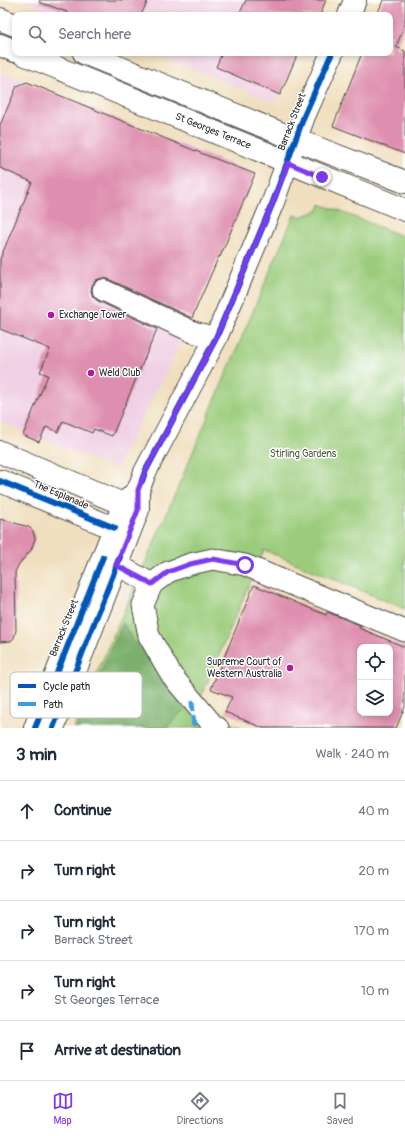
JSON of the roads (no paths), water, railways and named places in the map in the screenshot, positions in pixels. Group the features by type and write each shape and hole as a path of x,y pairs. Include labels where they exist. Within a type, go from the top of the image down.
{"main road":[{"path":"350,12 356,0"},
{"path":"0,19 12,24"},
{"name":"St Georges Terrace","path":"20,56 405,210"},
{"path":"91,56 405,182"},
{"name":"Barrack Street","path":"60,672 122,531 145,472 216,338 273,202 304,116 331,56"},
{"name":"The Esplanade","path":"0,452 134,502"},
{"name":"The Esplanade","path":"0,480 122,531"},
{"name":"Barrack Street","path":"72,672 109,561"},
{"name":"Barrack Street","path":"35,728 39,718"},
{"name":"Barrack Street","path":"53,728 56,718"}],"lane":[{"path":"104,290 193,332 216,338"},
{"path":"218,728 213,725 172,676 149,636 143,605 152,584 168,572 190,564 213,559 245,565 405,631"},
{"path":"109,561 152,584"}],"place":[{"name":"Exchange Tower","path":"51,315"},
{"name":"Weld Club","path":"91,373"},
{"name":"Supreme Court of Western Australia","path":"290,668"}],"park label":[{"name":"Stirling Gardens","path":"303,454"}]}
